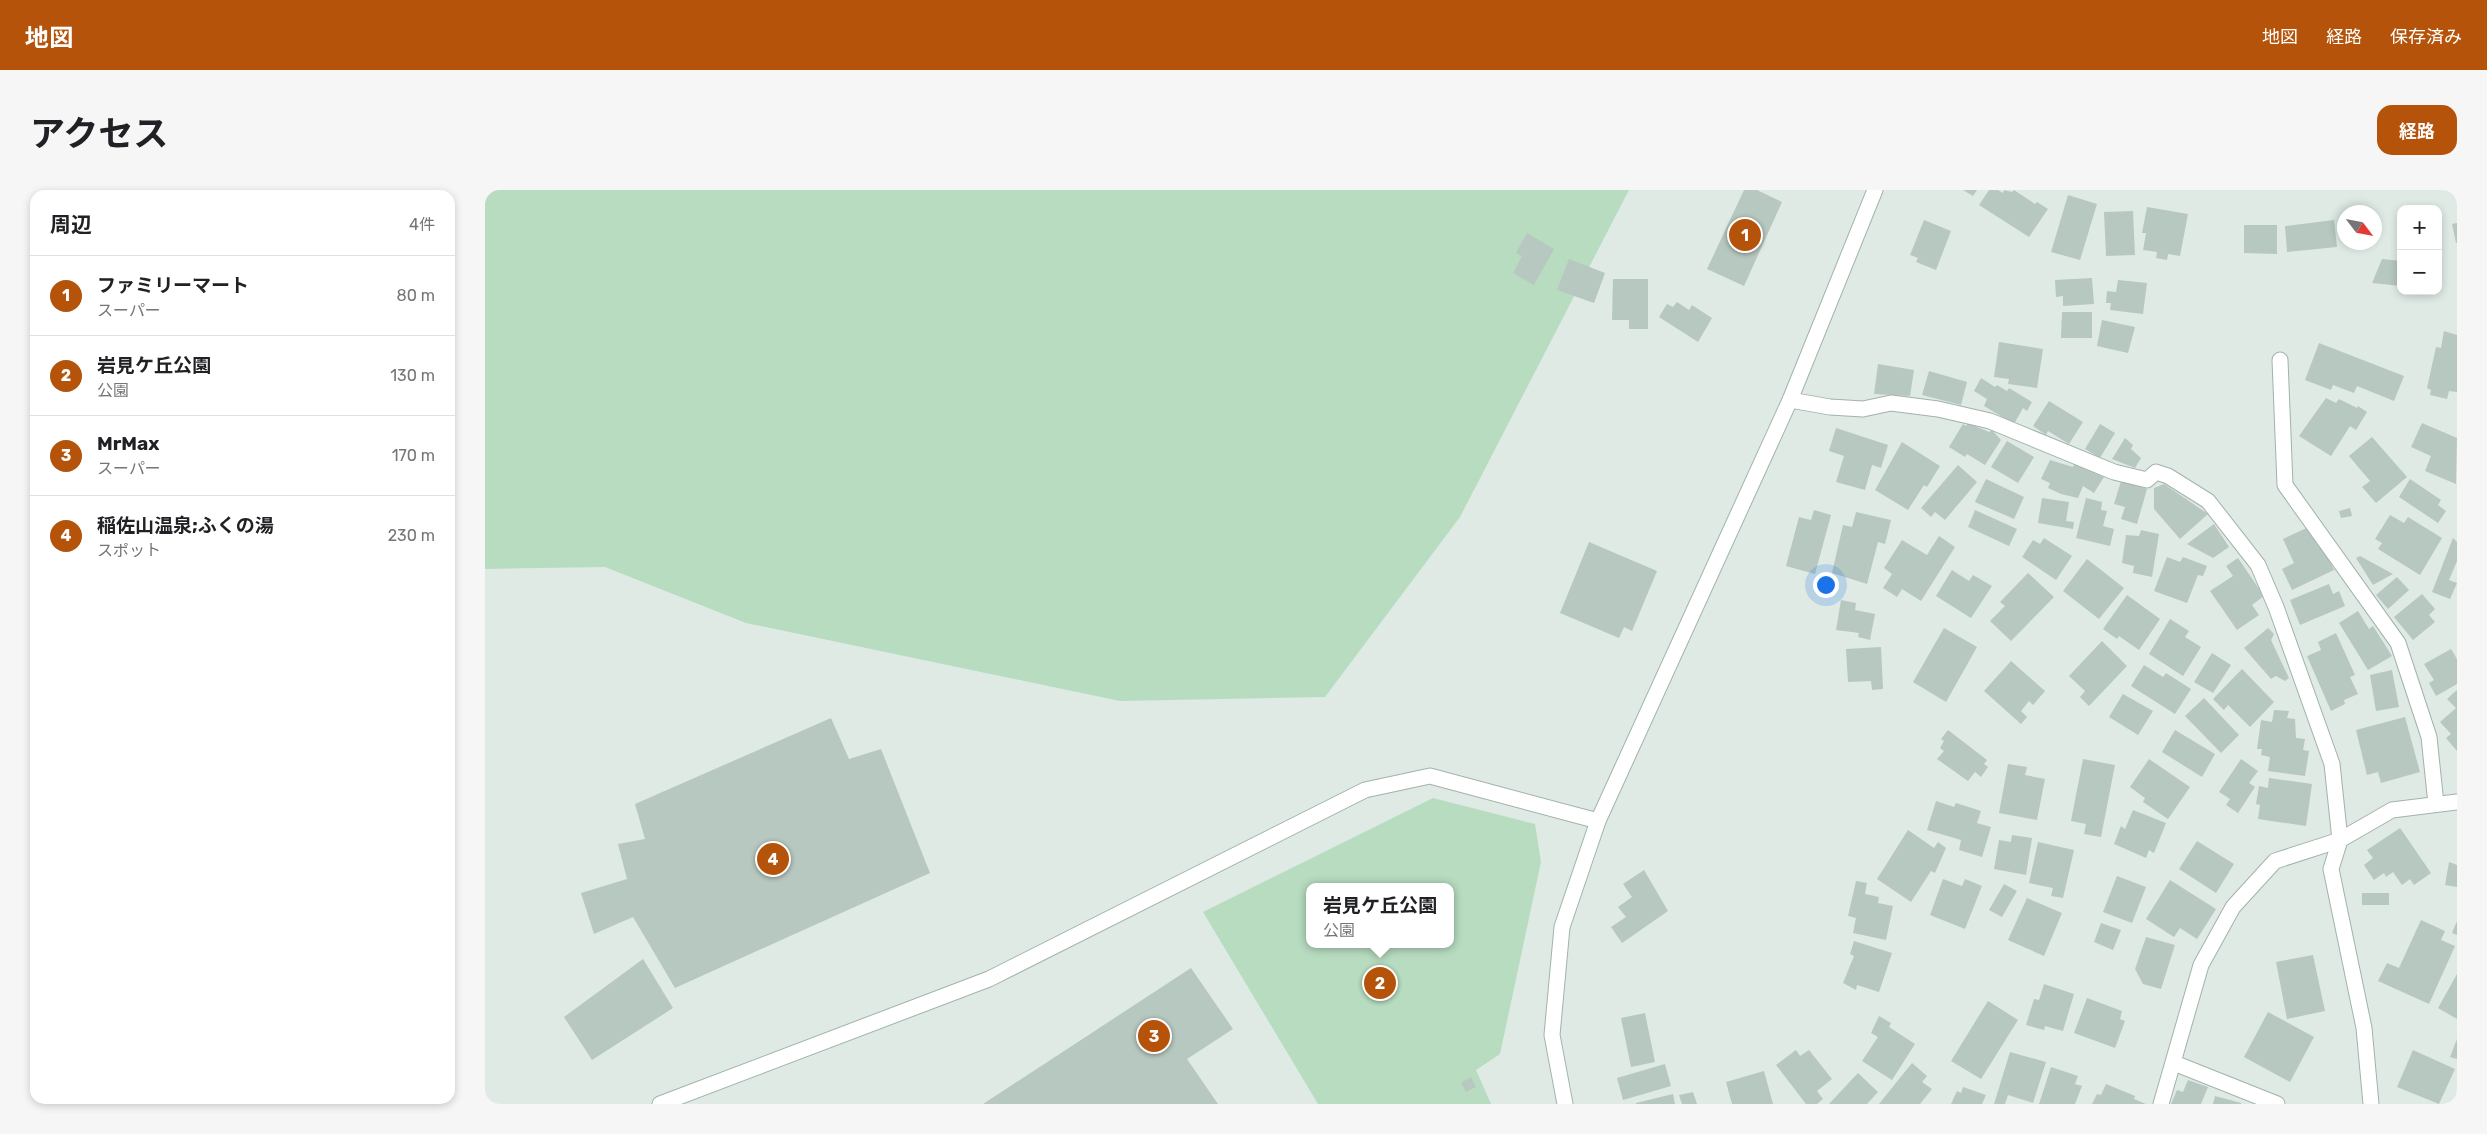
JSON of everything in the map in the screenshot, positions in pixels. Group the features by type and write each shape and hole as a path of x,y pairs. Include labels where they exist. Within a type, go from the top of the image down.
{"street":[{"path":"1565,1104 1552,1035 1562,927 1598,821 1790,400 1875,190"},
{"path":"2280,360 2285,485 2398,643 2429,737 2436,804"},
{"path":"1790,400 1830,407 1863,409 1891,403 1938,410 1990,421 2114,472 2147,480 2156,472 2168,476 2208,501 2258,565 2276,607 2332,764 2340,840 2331,869 2364,1028 2371,1104"},
{"path":"660,1104 989,980 1365,790 1430,776 1598,821"},
{"path":"2161,1104 2201,965 2233,907 2275,861 2340,840 2392,810 2457,802"},
{"path":"2174,1063 2277,1104"}],"green space":[{"path":"485,190 1629,190 1460,517 1325,697 1120,701 746,623 605,567 485,569"},
{"path":"1433,798 1535,824 1541,862 1500,1054 1476,1070 1491,1104 1318,1104 1203,912"}],"building":[{"path":"1744,190 1757,190 1782,202 1744,286 1707,269"},
{"path":"1963,190 1977,190 1973,196"},
{"path":"1989,190 1998,190 2003,193 2004,190 2012,192 2014,190 2035,204 2037,202 2048,209 2029,237 1979,205"},
{"path":"2068,195 2097,204 2080,260 2051,252"},
{"path":"2147,207 2188,214 2180,256 2168,254 2167,260 2156,258 2157,252 2143,250 2146,233 2142,233"},
{"path":"2133,211 2135,255 2106,256 2104,212"},
{"path":"1924,220 1951,231 1936,270 1916,262 1918,258 1910,255"},
{"path":"2334,220 2337,247 2287,252 2285,226"},
{"path":"2457,223 2457,243 2456,243 2452,224"},
{"path":"2244,225 2277,225 2277,254 2244,253"},
{"path":"1527,233 1554,249 1534,285 1513,273 1522,256 1516,253"},
{"path":"1569,259 1605,273 1594,303 1557,290"},
{"path":"2382,259 2397,261 2397,286 2372,283"},
{"path":"2092,278 2094,304 2063,306 2063,296 2056,297 2055,280"},
{"path":"1613,279 1648,279 1648,329 1629,329 1629,320 1612,320"},
{"path":"2118,280 2147,283 2143,314 2110,310 2111,303 2106,303 2107,291 2116,292"},
{"path":"1677,302 1689,310 1692,305 1712,318 1698,342 1659,317 1667,304 1673,307"},
{"path":"2062,312 2092,312 2092,338 2061,338"},
{"path":"2102,320 2135,327 2128,353 2097,346"},
{"path":"2444,331 2457,335 2457,392 2449,391 2447,399 2430,395 2431,390 2427,388 2436,347 2441,348"},
{"path":"1999,342 2043,349 2037,388 2008,384 2009,379 1994,377"},
{"path":"2319,343 2404,376 2394,401 2357,386 2354,393 2333,385 2331,390 2305,380"},
{"path":"1878,364 1914,370 1910,396 1874,394"},
{"path":"1929,371 1967,382 1961,405 1922,395"},
{"path":"1981,378 1995,387 1997,385 2007,391 2009,388 2032,402 2027,411 2023,408 2014,424 1984,406 1987,399 1974,391"},
{"path":"2326,398 2336,403 2339,399 2357,408 2358,406 2367,412 2356,430 2350,426 2331,456 2299,436"},
{"path":"2049,401 2083,422 2069,444 2048,431 2046,435 2033,426"},
{"path":"1968,423 1989,432 1992,430 2001,440 1985,465 1967,454 1965,457 1949,447 1963,424 1966,426"},
{"path":"2422,423 2457,438 2456,484 2425,471 2431,456 2411,447"},
{"path":"2100,424 2115,433 2100,458 2085,449"},
{"path":"1836,428 1888,445 1881,468 1872,465 1865,490 1836,482 1844,456 1829,451"},
{"path":"2372,437 2407,477 2376,503 2362,487 2370,481 2349,456"},
{"path":"2125,438 2133,445 2131,449 2141,458 2135,468 2112,459"},
{"path":"2007,441 2034,457 2018,483 1991,467"},
{"path":"1902,442 1940,466 1927,487 1924,485 1908,510 1875,490"},
{"path":"2050,460 2073,467 2074,464 2104,477 2094,493 2083,486 2078,498 2061,494 2048,488 2050,483 2041,479"},
{"path":"1958,465 1977,482 1945,520 1935,512 1931,517 1921,508"},
{"path":"1986,479 2024,497 2014,519 1975,502"},
{"path":"2410,479 2441,500 2438,505 2446,511 2438,523 2399,497"},
{"path":"2121,481 2147,489 2137,524 2121,519 2125,507 2114,504"},
{"path":"2164,484 2208,514 2180,539 2154,509 2154,488"},
{"path":"2042,498 2069,502 2066,521 2074,522 2073,529 2038,523"},
{"path":"2086,498 2102,502 2101,510 2107,511 2103,526 2114,529 2110,546 2076,538"},
{"path":"2350,508 2352,516 2341,518 2339,511"},
{"path":"1814,510 1831,515 1815,574 1786,566 1799,517 1811,520"},
{"path":"1975,510 2017,529 2009,546 1968,527"},
{"path":"1856,512 1891,520 1885,544 1878,542 1867,584 1832,573 1843,525 1852,527"},
{"path":"2390,515 2404,523 2408,517 2442,538 2420,575 2378,549 2382,543 2375,539"},
{"path":"2214,524 2229,547 2213,558 2187,544"},
{"path":"2313,525 2334,570 2292,590 2282,569 2294,563 2283,539"},
{"path":"2141,530 2159,534 2152,577 2133,573 2134,566 2122,563 2126,535 2139,536"},
{"path":"1939,536 1955,547 1921,601 1902,589 1897,597 1883,588 1892,574 1884,568 1902,540 1927,555"},
{"path":"2044,538 2072,556 2056,580 2022,557 2033,540 2040,544"},
{"path":"2453,538 2457,542 2457,561 2449,580 2457,583 2450,599 2432,592"},
{"path":"1589,542 1657,571 1632,631 1624,627 1619,638 1560,613"},
{"path":"2360,556 2393,574 2373,585 2356,558"},
{"path":"2167,557 2180,562 2183,557 2207,566 2203,576 2198,575 2187,603 2154,591"},
{"path":"2238,558 2264,596 2252,605 2259,615 2237,630 2210,591 2233,576 2226,566"},
{"path":"2087,559 2124,588 2099,619 2063,591"},
{"path":"1952,570 1969,581 1973,575 1992,586 1971,618 1936,596"},
{"path":"2028,573 2054,597 2011,641 1990,621 2005,606 2000,602"},
{"path":"2397,577 2409,590 2388,609 2376,595"},
{"path":"2329,584 2333,594 2339,591 2345,606 2300,625 2290,600"},
{"path":"2422,594 2435,609 2429,615 2435,622 2413,640 2394,617"},
{"path":"2127,595 2160,619 2139,650 2119,636 2117,639 2103,629"},
{"path":"1841,600 1856,603 1855,610 1875,614 1870,640 1858,637 1859,633 1836,630"},
{"path":"2358,611 2369,629 2373,626 2392,656 2368,670 2339,623"},
{"path":"2170,619 2189,631 2185,637 2201,647 2183,676 2149,654"},
{"path":"1944,628 1977,647 1946,702 1913,682"},
{"path":"2268,628 2274,634 2271,640 2289,678 2285,681 2276,676 2271,679 2244,648"},
{"path":"2336,633 2355,675 2350,677 2358,694 2344,700 2345,704 2331,711 2307,656 2321,650 2318,642"},
{"path":"2102,641 2127,666 2089,706 2080,697 2085,691 2069,676"},
{"path":"1881,647 1883,689 1872,690 1871,681 1848,682 1846,649"},
{"path":"2451,649 2457,659 2457,684 2436,696 2429,683 2434,680 2424,664"},
{"path":"2212,653 2231,665 2213,693 2194,682"},
{"path":"2011,661 2045,691 2033,705 2029,701 2021,711 2027,717 2021,724 1984,691"},
{"path":"2144,665 2163,677 2166,673 2191,689 2175,714 2131,686"},
{"path":"2242,669 2274,702 2250,727 2228,705 2224,710 2213,699"},
{"path":"2392,670 2399,707 2376,711 2370,675"},
{"path":"2457,690 2457,751 2446,738 2451,734 2440,722 2456,708 2447,699"},
{"path":"2123,694 2153,711 2138,735 2109,717"},
{"path":"2204,698 2239,735 2221,753 2185,716"},
{"path":"2274,710 2289,711 2287,718 2295,719 2296,738 2305,739 2303,750 2309,751 2305,776 2268,771 2270,757 2261,755 2262,749 2257,749 2261,720 2272,722"},
{"path":"2405,717 2420,772 2381,783 2378,772 2367,775 2356,730"},
{"path":"831,718 849,759 881,749 930,873 675,988 633,917 594,934 581,893 627,879 618,844 645,839 635,804"},
{"path":"1948,730 1987,760 1984,764 1988,767 1981,777 1975,772 1968,781 1937,759 1944,751 1940,748 1944,741 1941,739"},
{"path":"2175,730 2215,754 2202,777 2162,752"},
{"path":"2083,759 2115,765 2101,837 2084,834 2086,824 2071,821"},
{"path":"2149,759 2190,787 2168,819 2143,802 2145,798 2130,787"},
{"path":"2241,759 2258,771 2249,783 2255,787 2238,813 2226,805 2230,799 2219,792"},
{"path":"2008,764 2027,767 2025,775 2045,779 2037,820 1999,813"},
{"path":"2269,778 2312,784 2306,826 2258,819 2260,805 2256,804 2259,786 2268,788"},
{"path":"1936,801 1954,807 1956,803 1981,811 1977,823 1991,827 1982,857 1959,850 1961,840 1927,830"},
{"path":"2133,810 2166,823 2154,853 2149,850 2146,858 2114,844 2121,826 2125,829"},
{"path":"2400,828 2431,873 2414,885 2410,879 2402,885 2393,872 2386,877 2384,873 2374,880 2364,865 2373,858 2367,850"},
{"path":"1908,830 1934,848 1938,842 1946,848 1935,873 1931,871 1911,902 1877,879"},
{"path":"2012,835 2032,838 2026,875 1994,869 1999,840 2011,842"},
{"path":"2197,841 2234,864 2216,893 2179,869"},
{"path":"2038,842 2074,850 2063,898 2051,896 2053,888 2029,883"},
{"path":"2449,862 2457,865 2457,887 2445,885"},
{"path":"1644,870 1668,911 1622,943 1611,927 1626,917 1618,907 1632,897 1623,884"},
{"path":"2117,876 2146,887 2132,923 2103,912"},
{"path":"1943,879 1962,886 1965,879 1982,886 1965,929 1930,915"},
{"path":"2170,880 2216,909 2197,939 2180,928 2174,937 2146,919"},
{"path":"1856,881 1867,883 1865,894 1879,897 1878,903 1893,906 1886,940 1853,933 1856,918 1848,916"},
{"path":"2004,884 2017,891 2002,917 1989,910"},
{"path":"2362,893 2389,893 2389,905 2362,905"},
{"path":"2027,898 2062,913 2044,956 2008,940"},
{"path":"2421,920 2445,931 2441,940 2455,946 2429,1004 2378,981 2387,963 2399,968"},
{"path":"2457,921 2457,935 2452,933"},
{"path":"2101,923 2121,930 2113,950 2094,942"},
{"path":"2146,937 2175,945 2161,989 2143,984 2135,969"},
{"path":"1854,941 1892,953 1879,992 1857,985 1856,990 1843,983 1854,956 1850,954"},
{"path":"2313,955 2325,1011 2287,1019 2276,962"},
{"path":"643,959 673,1008 592,1060 564,1017"},
{"path":"1191,968 1233,1029 1187,1059 1218,1104 983,1104"},
{"path":"2457,974 2457,1019 2438,1008"},
{"path":"2044,984 2074,994 2063,1031 2045,1026 2044,1030 2026,1025 2034,999 2039,1000"},
{"path":"2087,998 2122,1011 2120,1019 2125,1021 2115,1048 2074,1033"},
{"path":"1988,1001 2018,1020 1981,1079 1951,1061"},
{"path":"2268,1012 2314,1037 2290,1082 2244,1057"},
{"path":"1645,1013 1655,1062 1631,1067 1621,1018"},
{"path":"1879,1016 1891,1023 1889,1027 1915,1044 1892,1080 1862,1061 1878,1037 1871,1033"},
{"path":"2457,1039 2457,1059 2450,1057"},
{"path":"1796,1050 1800,1056 1809,1050 1832,1079 1817,1091 1823,1099 1817,1104 1806,1104 1776,1065"},
{"path":"2413,1050 2455,1069 2439,1104 2397,1087"},
{"path":"2010,1052 2046,1062 2033,1103 2008,1095 2005,1104 1994,1104"},
{"path":"1912,1063 1927,1076 1922,1082 1932,1089 1920,1104 1879,1104"},
{"path":"1665,1064 1671,1086 1623,1100 1617,1078"},
{"path":"2051,1067 2078,1076 2075,1084 2082,1086 2075,1104 2039,1104"},
{"path":"1764,1071 1773,1104 1732,1104 1726,1082"},
{"path":"1858,1073 1878,1092 1867,1104 1829,1104"},
{"path":"1471,1077 1476,1087 1466,1092 1461,1083"},
{"path":"2188,1080 2208,1087 2201,1104 2171,1104 2177,1090 2183,1092"},
{"path":"2106,1084 2135,1096 2134,1099 2146,1104 2092,1104 2097,1094 2101,1095"},
{"path":"1963,1087 1986,1095 1982,1104 1951,1104 1957,1091 1961,1093"},
{"path":"1693,1092 1697,1104 1682,1104 1679,1095"},
{"path":"1673,1094 1675,1104 1636,1104 1636,1103"},
{"path":"2215,1096 2241,1103 2241,1104 2213,1104"}],"place":[{"name":"ファミリーマート","path":"1745,235"},
{"name":"稲佐山温泉;ふくの湯","path":"773,859"},
{"name":"岩見ケ丘公園","path":"1380,983"},
{"name":"MrMax","path":"1154,1036"}]}
